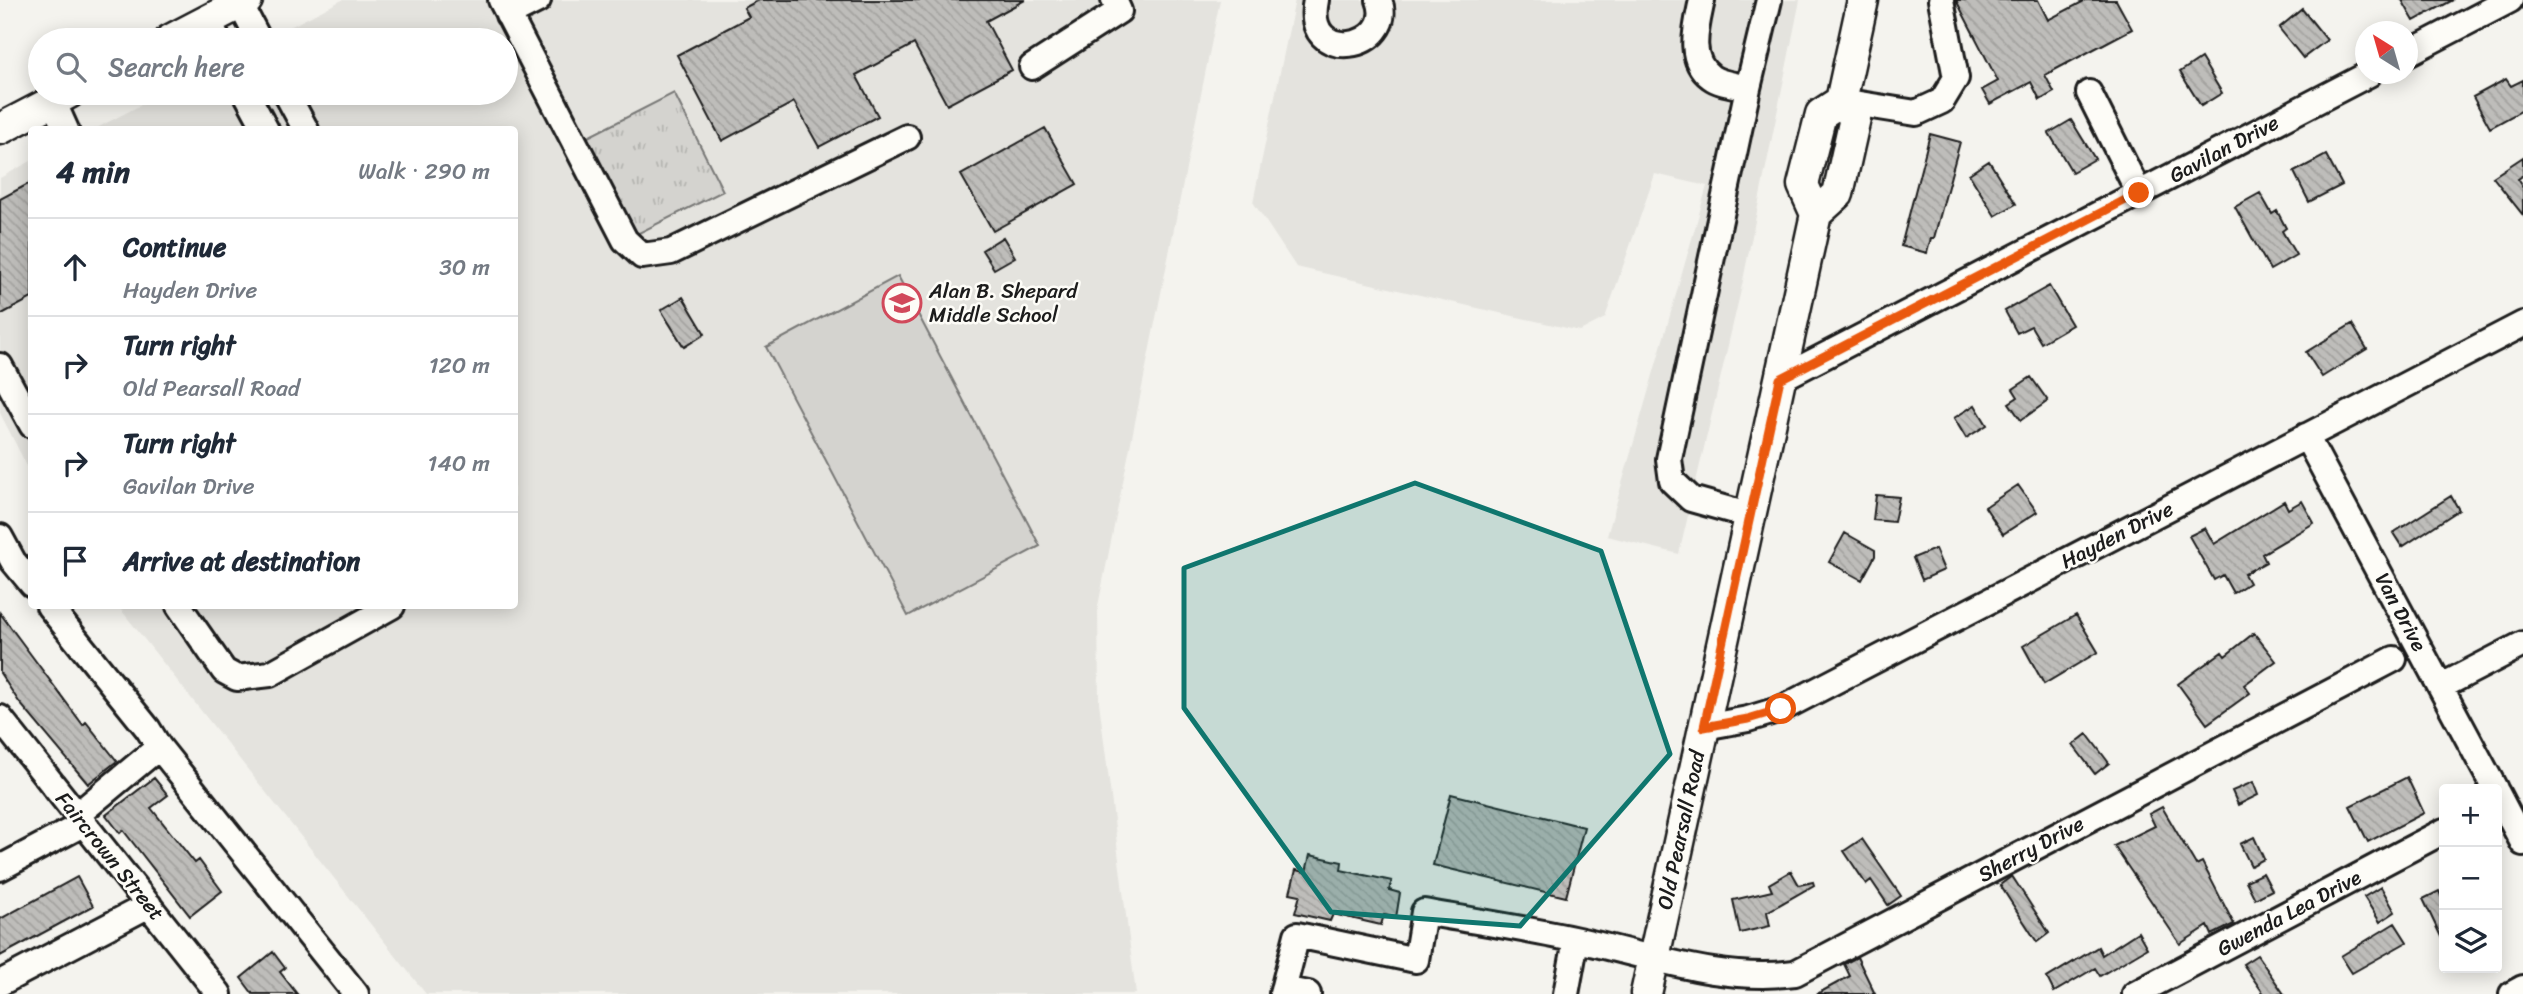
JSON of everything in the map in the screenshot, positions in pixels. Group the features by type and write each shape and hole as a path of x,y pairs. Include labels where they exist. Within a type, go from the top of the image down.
{"main road":[{"path":"1841,101 1865,1"},
{"path":"215,28 243,2"},
{"name":"Old Pearsall Road","path":"1646,994 1748,515 1816,214 1838,194 1855,118 1841,101"},
{"path":"0,129 46,105"}],"street":[{"path":"516,28 505,7 538,0"},
{"path":"1032,67 1119,11 1114,0"},
{"path":"1317,0 1314,13 1326,39 1349,45 1359,43 1376,28 1380,16 1379,0"},
{"path":"1702,0 1695,35 1698,61 1712,78 1748,88"},
{"path":"1748,515 1691,499 1672,481 1668,459 1769,0"},
{"path":"1841,101 1916,113 1942,101 1956,78 1941,0"},
{"path":"2418,47 2510,0"},
{"path":"243,2 254,28"},
{"path":"518,32 625,240 642,256 671,252 907,137"},
{"name":"Gavilan Drive","path":"1780,379 2355,81"},
{"path":"2089,93 2139,193"},
{"path":"62,105 65,126"},
{"path":"253,105 264,126"},
{"path":"292,105 304,126"},
{"name":"Hayden Drive","path":"1704,727 1748,719 1781,709 2523,324"},
{"path":"0,366 28,418"},
{"name":"Van Drive","path":"2306,436 2492,784"},
{"path":"0,537 13,561 28,578"},
{"path":"51,609 356,994"},
{"path":"181,609 224,671 237,678 270,674 387,609"},
{"path":"2442,686 2523,644"},
{"name":"Sherry Drive","path":"1282,991 1297,935 1416,960 1424,912 1576,940 1745,977 1798,984 2393,659"},
{"name":"Faircrown Street","path":"3,728 80,819 219,994"},
{"path":"0,868 80,819 159,747"},
{"name":"Van Drive","path":"2502,803 2523,843"},
{"name":"Gwenda Lea Drive","path":"2134,994 2439,834"},
{"path":"0,983 149,905"},
{"path":"1566,994 1576,940"},
{"path":"2512,994 2523,988"},
{"path":"1282,991 1308,994"}],"highlighted area":[{"path":"1415,483 1601,551 1670,754 1520,926 1331,912 1184,708 1184,568"}],"shaded area":[{"path":"342,0 1220,0 1098,606 1099,702 1136,994 426,994 120,609 518,609 518,126 101,126 141,105 518,105 518,28 288,28"},
{"path":"1295,0 1800,0 1741,290 1679,554 1607,536 1707,186 1655,174 1605,318 1580,331 1296,267 1253,202"},
{"path":"28,163 28,468 0,413 0,178"}],"green space":[{"path":"674,93 723,191 635,235 586,138"},
{"path":"898,276 1040,546 908,616 766,347"}],"building":[{"path":"759,0 1025,0 986,21 1012,70 947,105 914,44 856,75 878,116 819,147 794,102 722,141 677,55 749,17 744,8"},
{"path":"1956,0 2038,0 2048,20 2086,0 2116,0 2132,29 2045,75 2054,92 2040,100 2031,82 1990,104 1982,90 1998,81"},
{"path":"2402,0 2453,0 2414,21"},
{"path":"2302,9 2327,40 2303,58 2279,28"},
{"path":"2201,58 2222,93 2201,106 2180,72"},
{"path":"2506,79 2511,86 2523,80 2523,110 2490,128 2473,97"},
{"path":"2071,120 2095,159 2072,172 2049,133"},
{"path":"1045,128 1077,184 993,231 961,175"},
{"path":"1930,134 1960,142 1934,238 1931,238 1927,253 1901,246"},
{"path":"2326,155 2342,185 2309,202 2294,172"},
{"path":"2523,157 2523,175 2517,179 2523,188 2523,215 2493,177"},
{"path":"1989,161 2016,204 1995,216 1969,174"},
{"path":"28,184 28,300 0,315 0,199"},
{"path":"2260,193 2272,214 2277,211 2286,228 2282,231 2296,255 2270,270 2235,207"},
{"path":"1003,237 1015,257 994,269 982,250"},
{"path":"2049,286 2072,325 2041,343 2031,326 2017,333 2005,311"},
{"path":"683,297 705,334 684,347 661,310"},
{"path":"2352,324 2367,349 2322,377 2306,352"},
{"path":"2031,377 2048,401 2021,420 2009,403 2018,397 2013,389"},
{"path":"1975,405 1987,425 1966,438 1954,418"},
{"path":"2018,485 2037,512 2003,534 1985,507"},
{"path":"1876,495 1899,497 1894,522 1873,520"},
{"path":"2451,496 2459,510 2402,547 2393,533"},
{"path":"2284,501 2288,509 2302,501 2314,523 2262,554 2266,562 2244,574 2249,583 2233,593 2223,575 2214,580 2189,536 2205,528 2214,544"},
{"path":"1845,533 1875,550 1875,556 1862,580 1829,562"},
{"path":"1935,549 1944,570 1922,580 1913,558"},
{"path":"0,613 83,725 86,722 117,761 88,784 19,702 0,673"},
{"path":"2076,615 2098,652 2044,684 2023,646"},
{"path":"2254,633 2276,661 2244,685 2250,693 2207,724 2178,684 2222,652 2225,656"},
{"path":"2087,734 2109,763 2095,774 2073,745"},
{"path":"2407,777 2424,813 2368,842 2350,806"},
{"path":"154,778 168,795 151,808 195,863 199,860 222,891 190,916 123,830 120,833 106,815"},
{"path":"2253,782 2258,795 2238,805 2232,791"},
{"path":"1451,794 1584,827 1566,897 1433,865"},
{"path":"2162,807 2196,865 2202,862 2234,924 2212,935 2208,926 2180,944 2114,846 2155,826 2149,814"},
{"path":"2254,837 2264,859 2251,866 2240,844"},
{"path":"1862,839 1901,896 1888,905 1871,880 1866,884 1844,851"},
{"path":"1310,855 1342,862 1341,870 1392,881 1389,890 1400,893 1396,918 1384,915 1381,925 1333,914 1330,921 1295,913 1300,895 1290,893 1296,870 1306,872"},
{"path":"1791,871 1799,885 1813,882 1814,885 1767,912 1770,926 1740,933 1733,900 1772,891 1769,884"},
{"path":"2263,873 2272,890 2255,899 2246,881"},
{"path":"2012,876 2049,933 2037,942 2000,885"},
{"path":"77,877 93,906 0,956 0,919"},
{"path":"2381,887 2395,912 2380,922 2364,897"},
{"path":"2439,891 2439,933 2423,899"},
{"path":"2395,923 2407,942 2352,973 2341,956"},
{"path":"2138,932 2147,948 2100,976 2095,968 2054,992 2047,978 2098,947 2102,955"},
{"path":"273,952 285,968 280,972 297,994 253,994 241,978"},
{"path":"2257,955 2284,994 2264,994 2243,964"},
{"path":"1857,957 1875,994 1817,994 1850,976 1844,964"}],"place":[{"name":"Alan B. Shepard Middle School","path":"902,303"}],"route":[{"path":"1781,709 1748,719 1704,727 1748,515 1780,379 2139,193"}]}
